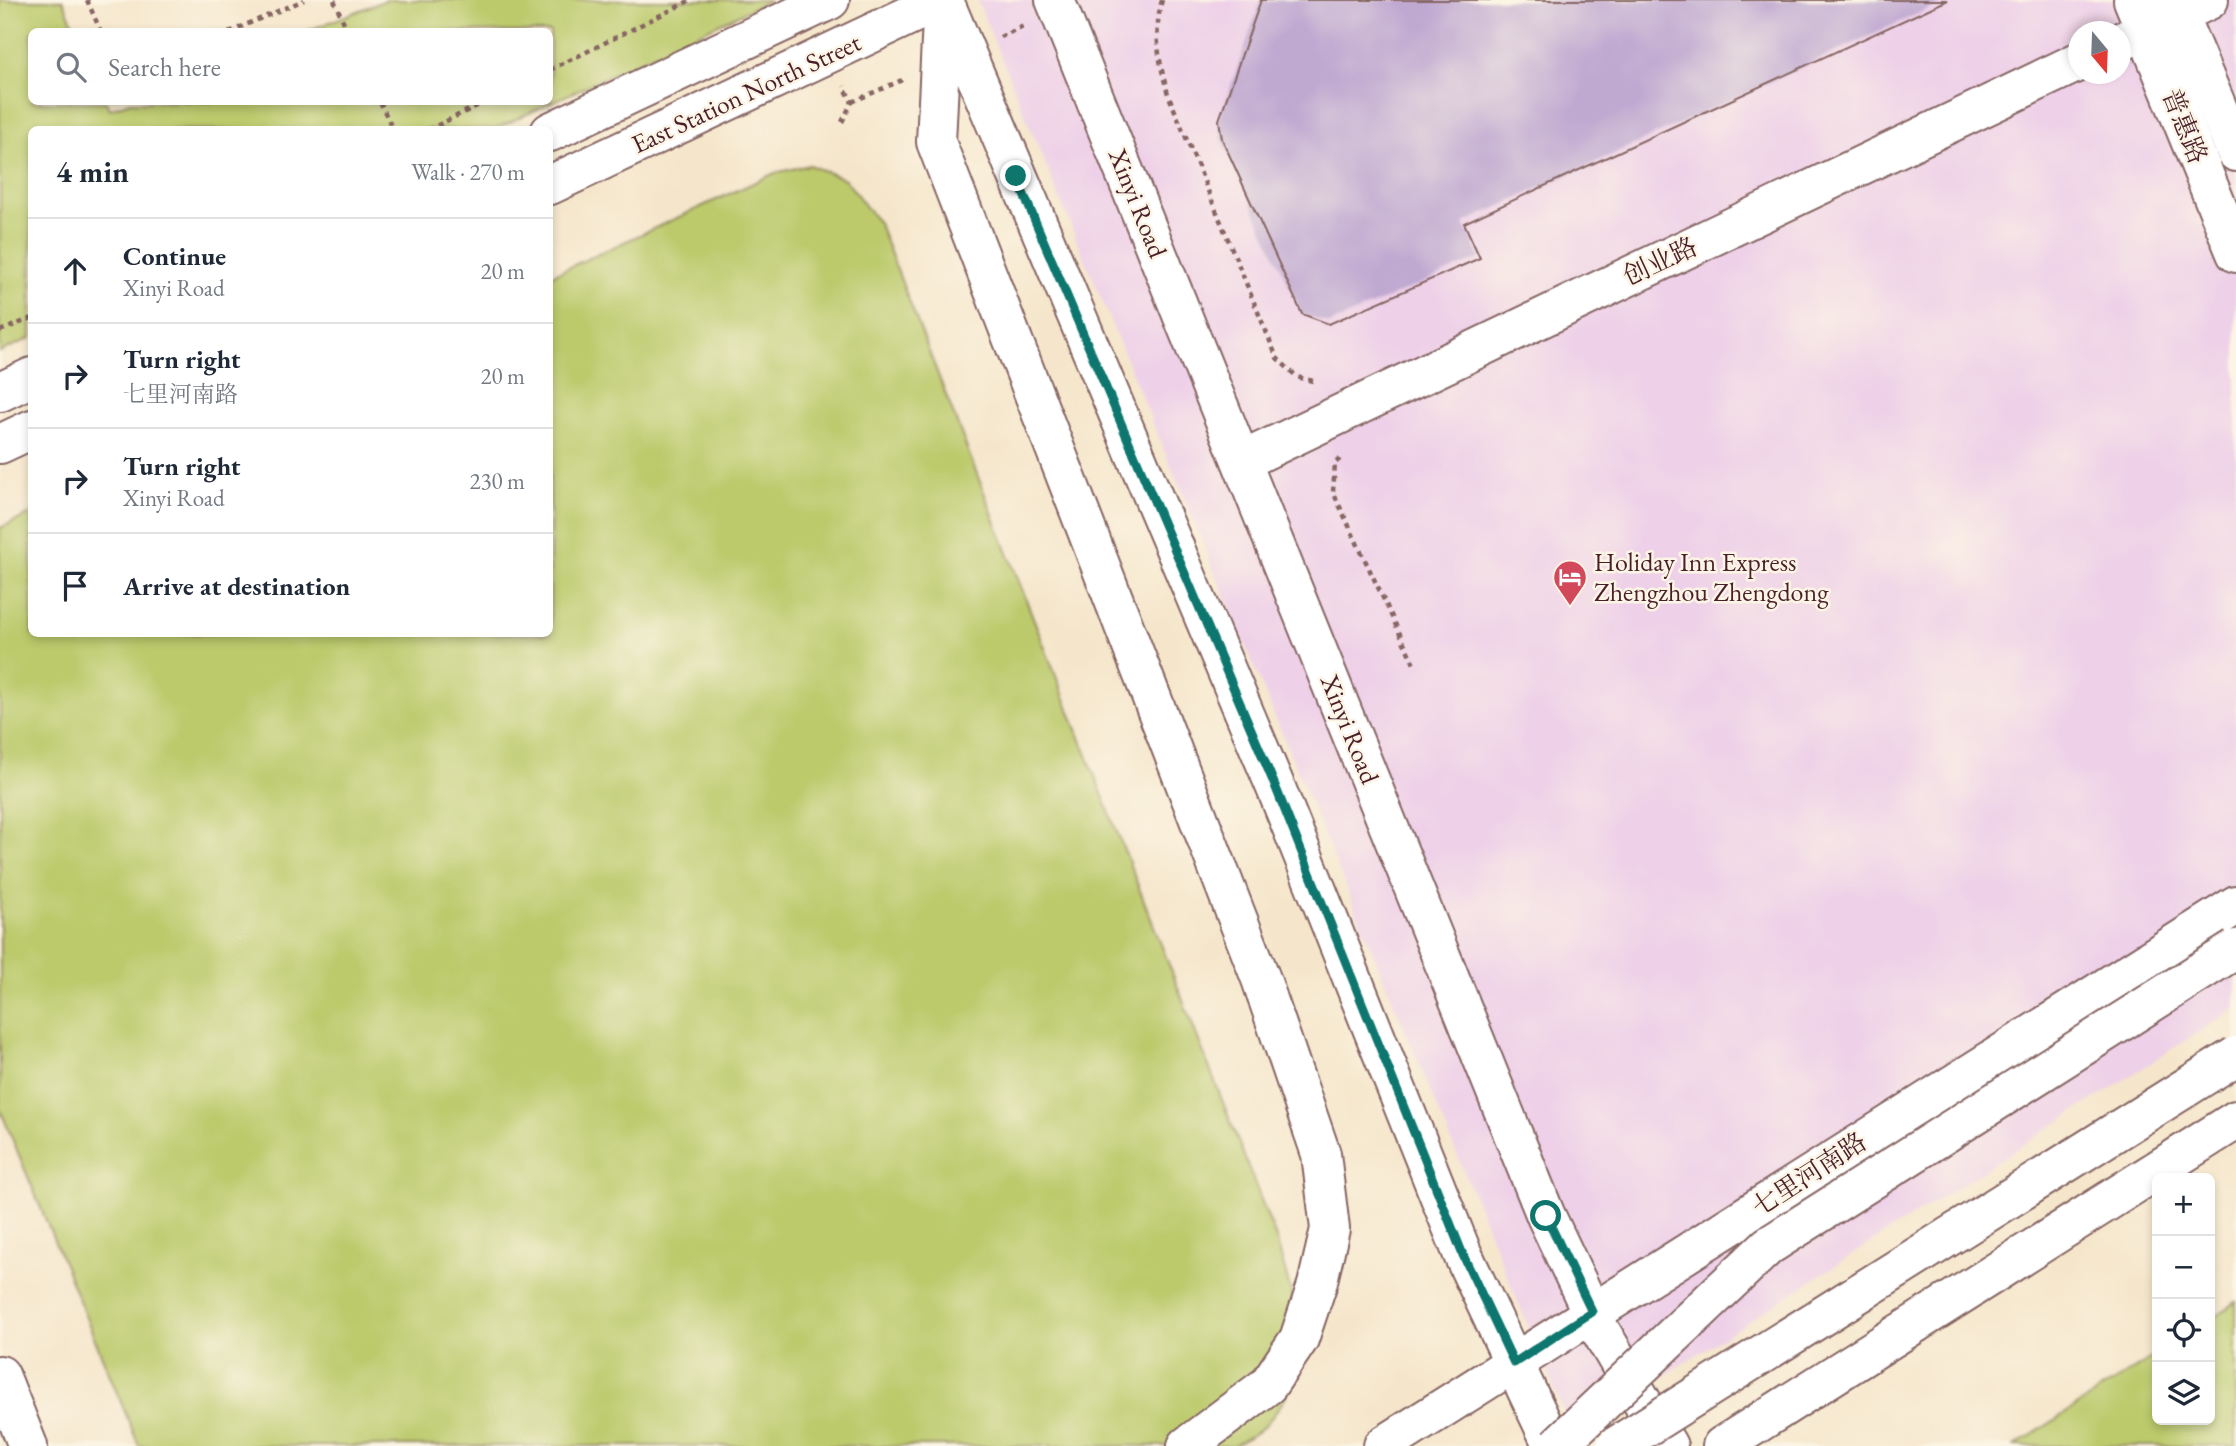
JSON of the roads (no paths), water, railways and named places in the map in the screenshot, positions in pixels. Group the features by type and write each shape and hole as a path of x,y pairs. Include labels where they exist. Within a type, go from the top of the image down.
{"street":[{"name":"East Station North Street","path":"553,131 830,0"},
{"name":"East Station North Street","path":"553,184 943,0"},
{"path":"943,0 936,142 1261,979 1321,1154 1330,1229 1317,1285 1299,1339 1268,1385 1187,1446"},
{"path":"943,0 1276,788 1463,1255 1555,1446 1768,1246 2236,949"},
{"name":"Xinyi Road","path":"1055,0 1546,1216 1592,1312 1668,1446"},
{"name":"普惠路","path":"2160,14 2236,152"},
{"name":"普惠路","path":"2160,14 2236,253"},
{"name":"创业路","path":"1242,461 2068,67"},
{"path":"0,391 28,379"},
{"path":"0,444 28,431"},
{"name":"七里河南路","path":"1383,1446 2236,905"},
{"path":"1616,1446 2236,1056"},
{"path":"1722,1446 2236,1120"},
{"path":"0,1375 28,1446"}],"place":[{"name":"Holiday Inn Express Zhengzhou Zhengdong","path":"1570,607"}]}
